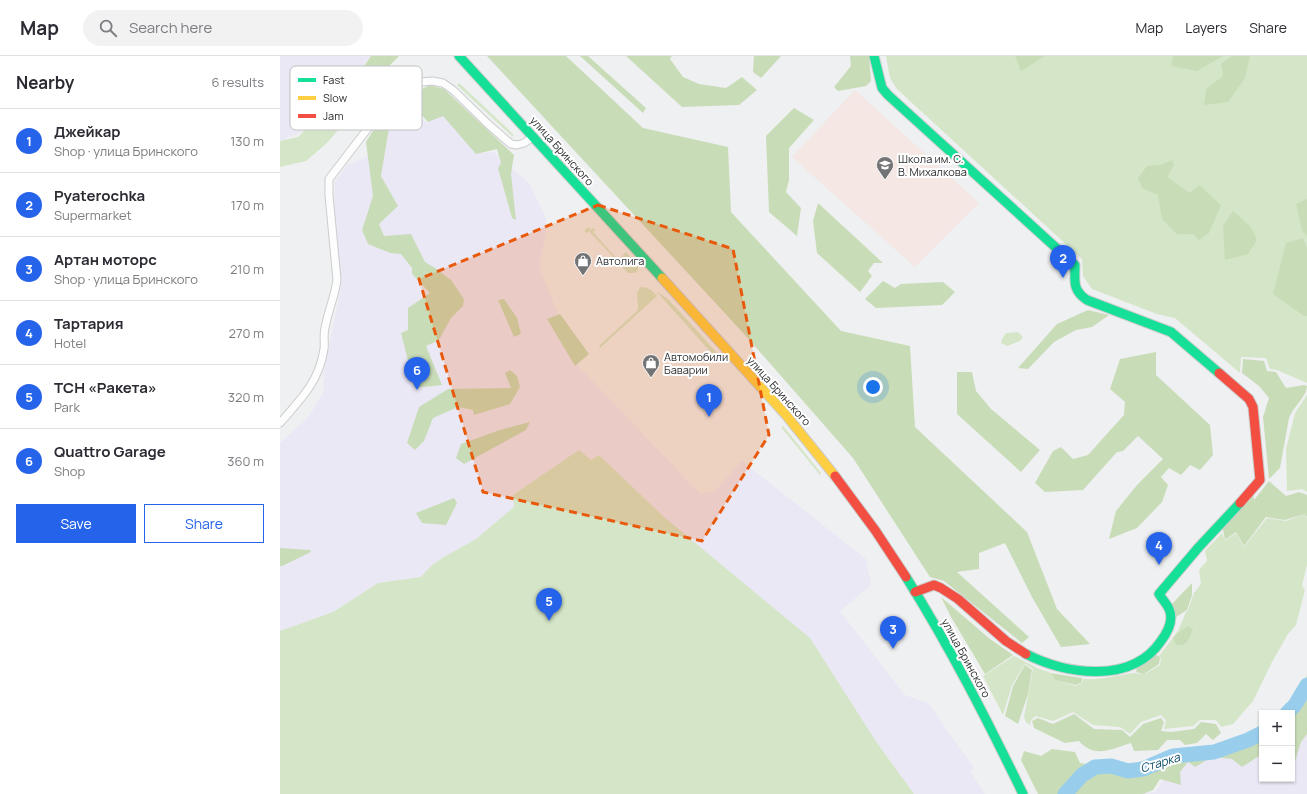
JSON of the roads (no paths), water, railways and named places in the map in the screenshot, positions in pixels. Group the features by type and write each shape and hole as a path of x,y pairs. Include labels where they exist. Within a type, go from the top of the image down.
{"street":[{"name":"улица Бринского","path":"459,56 822,458 874,529 915,592 963,675 1021,791"},
{"path":"874,56 882,88 888,95 1075,265 1075,288 1081,296 1087,300 1171,332 1252,403 1260,480 1198,548 1159,594 1169,610 1170,620 1168,630 1149,655 1138,663 1130,666 1091,672 1053,665 1020,650 998,634 946,590 934,585 915,592"},
{"path":"422,82 432,81 443,83 453,90 511,144 516,146 524,143 532,137"},
{"path":"280,422 306,393 312,384 320,367 324,348 325,327 335,293 337,280 329,195 329,179 367,130"}],"waterway":[{"name":"Старка","path":"1290,710 1295,705 1307,685"},
{"name":"Старка","path":"1065,794 1082,775 1095,767 1111,766 1128,771 1143,769 1173,756 1214,752 1259,734"}],"place":[{"name":"Школа им. С. В. Михалкова","path":"885,180"},
{"name":"Автолига","path":"583,276"},
{"name":"Pyaterochka","path":"1063,278"},
{"name":"Автомобили Баварии","path":"651,378"},
{"name":"Quattro Garage","path":"417,390"},
{"name":"Джейкар","path":"709,417"},
{"name":"Тартария","path":"1159,565"},
{"name":"ТСН «Ракета»","path":"549,621"},
{"name":"Артан моторс","path":"893,649"}]}
